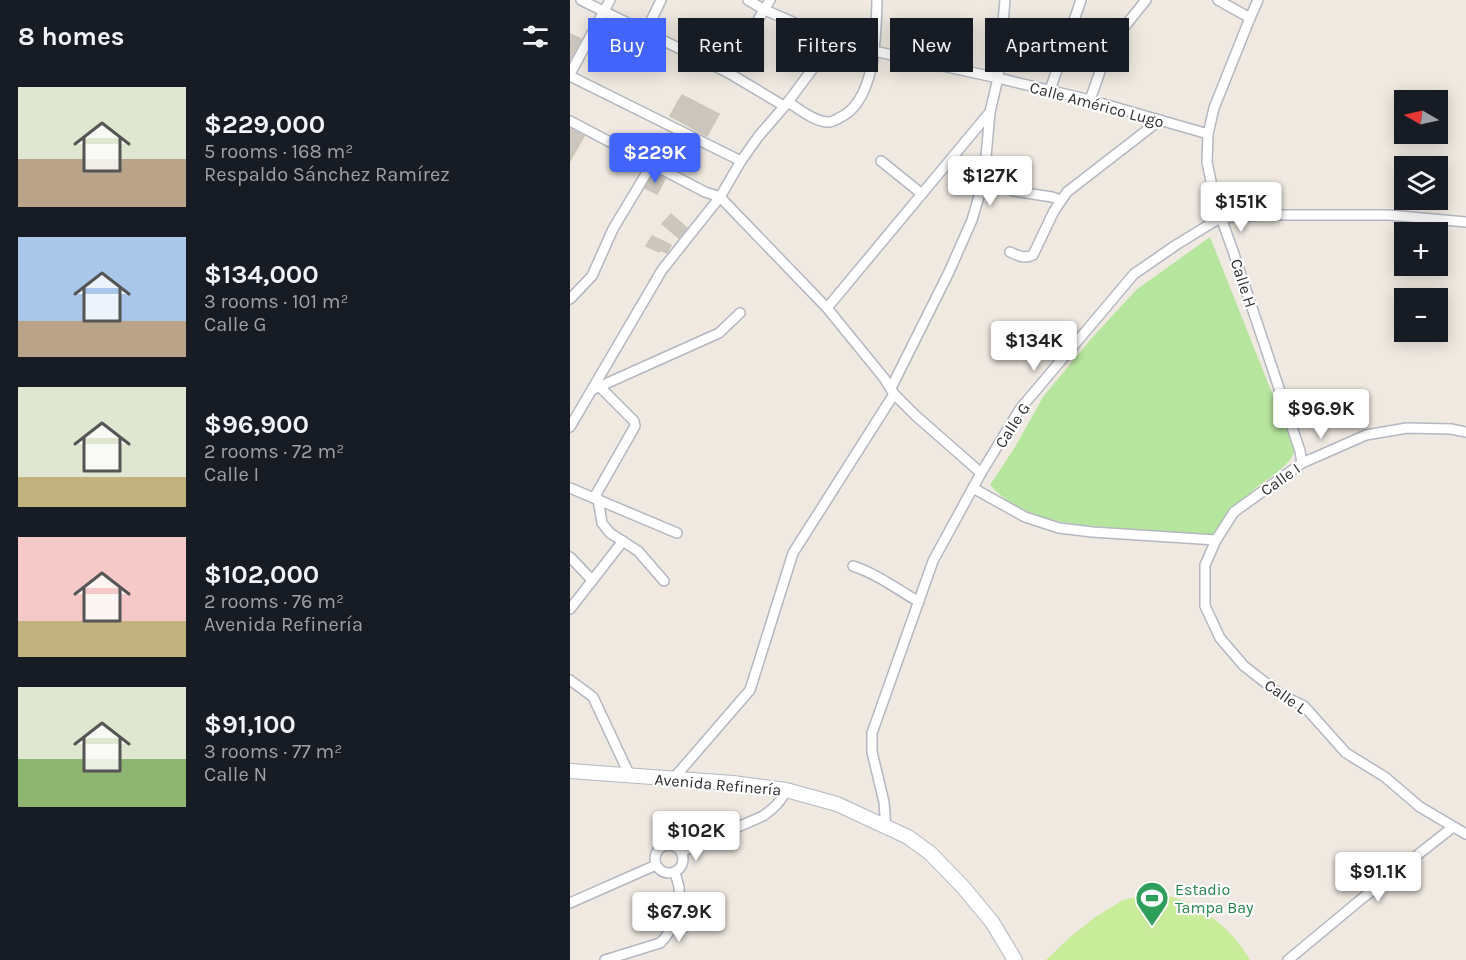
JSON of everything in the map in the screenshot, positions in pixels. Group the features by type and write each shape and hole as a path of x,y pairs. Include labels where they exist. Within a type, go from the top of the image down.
{"main road":[{"name":"Avenida Refinería","path":"570,771 733,783 786,790 837,804 908,837 930,853 963,887 992,922 1015,960"}],"street":[{"path":"581,0 616,18"},
{"path":"610,0 570,75 741,161"},
{"path":"653,18 662,0"},
{"name":"Calle Américo Lugo","path":"748,0 783,18"},
{"path":"760,18 770,0"},
{"path":"876,18 877,0"},
{"path":"673,779 750,690 793,553 892,391 972,220 984,178 990,112 998,78 1005,0"},
{"path":"1050,90 1081,0"},
{"path":"1090,100 1109,46 1146,0"},
{"path":"1218,0 1250,18"},
{"name":"Calle H","path":"1258,0 1214,108 1208,134 1207,162 1220,218 1237,262 1302,464"},
{"name":"Calle Américo Lugo","path":"878,52 1050,90 1208,134"},
{"path":"727,72 814,118 831,122 846,115 859,102 868,83 870,72"},
{"path":"570,427 595,388 662,270 720,197 758,137 810,72"},
{"path":"827,308 990,112"},
{"path":"1010,252 1018,256 1033,255 1067,192 1160,120"},
{"path":"570,121 705,192 720,197 827,308 892,391 915,415 981,474"},
{"path":"881,161 922,194"},
{"path":"570,299 592,276 613,229 652,164"},
{"path":"1010,188 1013,191 1061,200"},
{"name":"Calle G","path":"886,828 884,802 872,752 872,733 933,561 1020,409 1134,274 1220,218 1263,215 1389,215 1466,222"},
{"path":"595,388 718,333 740,313"},
{"path":"595,388 634,421 635,426 596,498 602,523 610,532 638,551 664,581"},
{"name":"Calle I","path":"1216,540 1234,512 1302,464 1366,435 1407,428 1451,429 1466,432"},
{"path":"570,488 677,533"},
{"path":"973,488 1025,517 1059,528 1216,540"},
{"path":"570,609 622,540"},
{"name":"Calle L","path":"1216,540 1205,565 1205,606 1220,638 1244,666 1280,694 1304,706 1346,753 1385,777 1420,807 1466,834"},
{"path":"570,557 592,580"},
{"path":"853,566 867,570 919,602"},
{"path":"570,680 592,698 630,776"},
{"path":"681,852 763,816 782,799 786,790"},
{"path":"1288,960 1453,827"},
{"path":"669,845 681,852 683,860 681,867 675,872 667,873 656,865 657,851 663,847 669,845"},
{"path":"570,903 656,865"},
{"path":"605,960 625,957 660,943 667,937 676,912 679,886 675,872"}],"green space":[{"path":"1210,237 1295,451 1290,460 1234,507 1215,537 1078,525 1039,516 1005,498 990,485 1015,447 1043,397 1090,340 1136,290"},
{"name":"Estadio Tampa Bay","path":"1153,894 1187,902 1208,914 1228,931 1250,960 1046,960 1094,918 1123,900"}],"building":[{"path":"570,34 581,39 570,60"},
{"path":"682,95 719,114 707,136 670,116"},
{"path":"570,129 584,136 570,161"},
{"path":"654,173 665,179 657,194 645,188"},
{"path":"671,214 687,228 679,238 662,224"},
{"path":"652,236 671,245 667,253 646,246"}],"place":[{"name":"Estadio Tampa Bay","path":"1152,927"}]}
